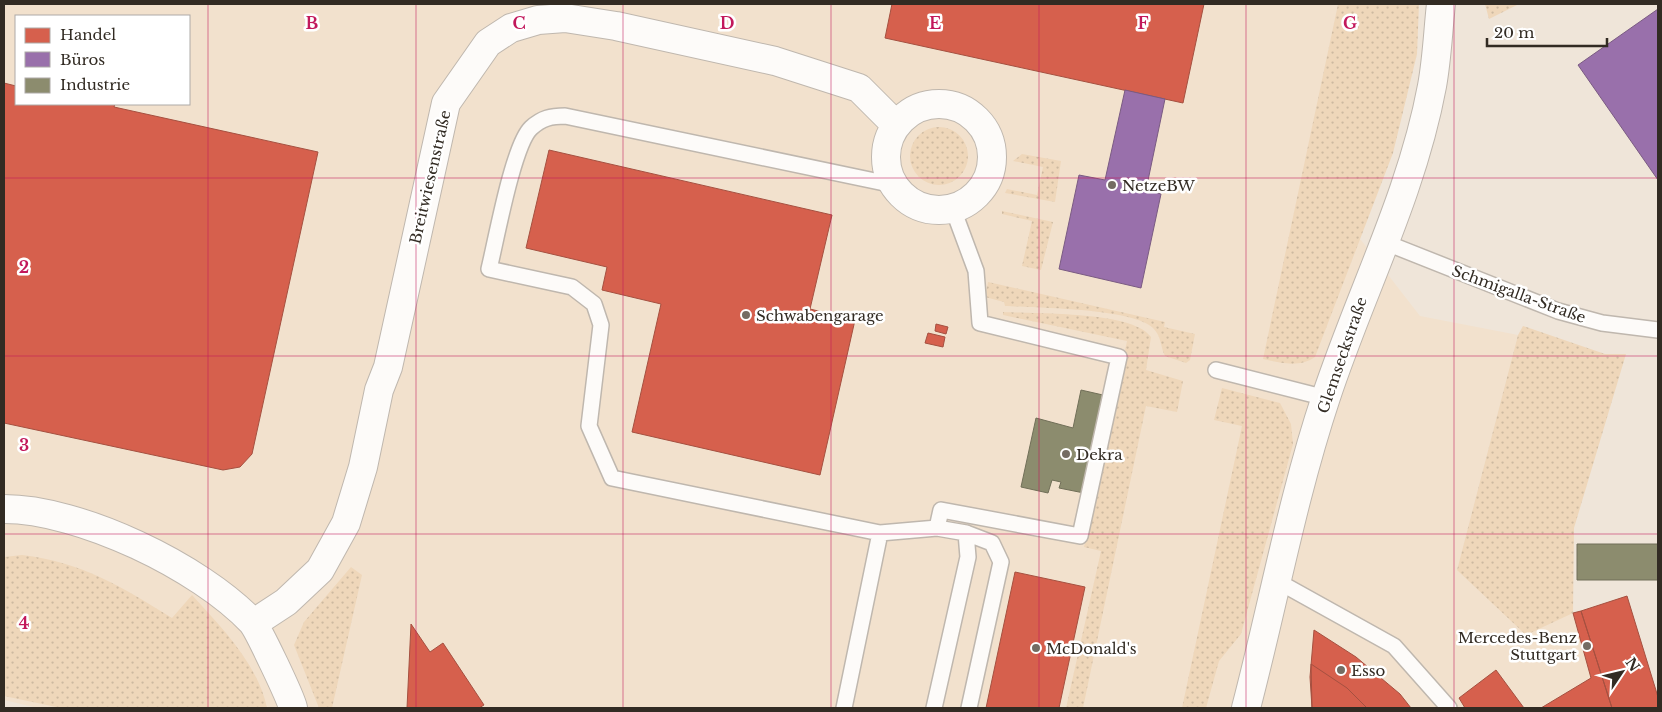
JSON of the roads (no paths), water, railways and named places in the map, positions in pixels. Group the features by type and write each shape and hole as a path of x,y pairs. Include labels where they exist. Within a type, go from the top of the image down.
{"street":[{"name":"Glemseckstraße","path":"1246,708 1276,581 1326,398 1384,242 1416,148 1432,86 1441,4"},
{"name":"Breitwiesenstraße","path":"254,623 286,602 320,570 346,522 363,467 379,390 388,367 446,103 488,44 511,28 538,20 565,18 616,26 775,61 859,88 896,125"},
{"path":"937,104 953,105 979,121 988,134 992,149 993,165 988,180 979,193 968,203 953,209 926,210 903,196 894,185 888,170 886,154 889,139 896,125 908,114 921,107 937,104"},
{"path":"4,509 25,509 86,526 143,546 205,583 254,623 293,708"}],"lane":[{"path":"894,185 566,116 547,116 529,129 518,151 489,269 572,287 594,304 601,325 589,426 612,478 880,534 937,528 966,533 992,542 1001,562 969,708"},
{"path":"937,528 941,510 1080,536 1119,356 980,323 976,271 953,209"},
{"name":"Schmigalla-Straße","path":"1384,242 1558,311 1602,323 1658,330"},
{"path":"1216,370 1326,398"},
{"path":"934,708 968,557 966,533"},
{"path":"844,708 880,534"},
{"path":"1276,581 1394,646 1449,708"}],"place":[{"name":"NetzeBW","path":"1112,185"},
{"name":"Schwabengarage","path":"746,315"},
{"name":"Dekra","path":"1066,454"},
{"name":"Mercedes-Benz Stuttgart","path":"1587,646"},
{"name":"McDonald's","path":"1036,648"},
{"name":"Esso","path":"1341,670"}]}
